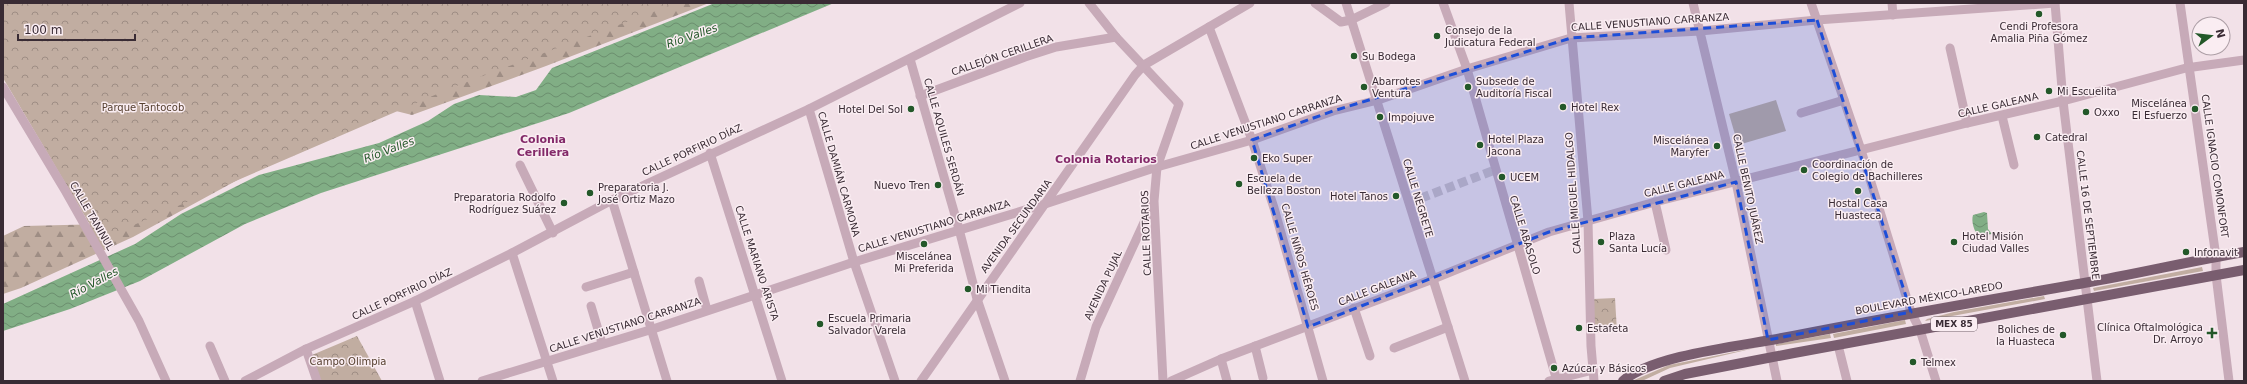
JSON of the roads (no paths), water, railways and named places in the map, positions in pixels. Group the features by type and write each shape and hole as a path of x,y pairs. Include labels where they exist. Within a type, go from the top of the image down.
{"main road":[{"name":"BOULEVARD MÉXICO-LAREDO","path":"1623,381 1631,374 1648,366 1674,359 1911,312 2085,283 2216,256 2244,252"},
{"name":"MEX 85","path":"1664,381 1684,374 2244,270"}],"street":[{"name":"CALLE PORFIRIO DÍAZ","path":"245,381 306,350 512,254 612,200 710,153 809,109 1020,3"},
{"name":"CALLE ROTARIOS","path":"1089,3 1116,36 1179,104 1157,167 1154,201 1163,381"},
{"path":"1144,65 1250,3"},
{"path":"1316,3 1341,22 1351,20 1386,3"},
{"name":"CALLE NEGRETE","path":"1346,3 1378,100 1415,228 1433,279 1465,381"},
{"name":"CALLE ABASOLO","path":"1443,3 1467,69 1554,380"},
{"name":"CALLE MIGUEL HIDALGO","path":"1569,3 1588,220 1594,381"},
{"name":"CALLE BENITO JUÁREZ","path":"1693,3 1736,182 1776,381"},
{"path":"1811,3 1861,150 1911,312 1920,330 1936,381"},
{"path":"1892,3 1893,15"},
{"name":"CALLE VENUSTIANO CARRANZA","path":"482,381 602,343 653,329 854,262 1045,204 1157,167 1252,140 1333,111 1378,100 1467,69 1571,38 1700,31 1817,20 2055,3"},
{"name":"CALLE 16 DE SEPTIEMBRE","path":"2055,3 2063,101 2098,381"},
{"name":"CALLE IGNACIO COMONFORT","path":"2180,3 2216,256 2216,274 2229,381"},
{"name":"CALLE NIÑOS HÉROES","path":"1210,27 1252,140 1274,208 1323,381"},
{"name":"CALLEJÓN CERILLERA","path":"920,96 1050,49 1116,36"},
{"path":"1950,48 1968,123"},
{"name":"CALLE AQUILES SERDÁN","path":"910,59 960,229 977,298 1005,381"},
{"name":"CALLE GALEANA","path":"1171,381 1221,359 1433,279 1516,245 1588,220 2190,68 2244,60"},
{"name":"AVENIDA SECUNDARIA","path":"921,381 977,298 1135,75 1144,65"},
{"name":"CALLE TANINUL","path":"3,87 66,192 139,321 166,381"},
{"path":"1801,113 1844,100"},
{"name":"CALLE DAMIÁN CARMONA","path":"809,109 854,262 895,381"},
{"path":"2002,116 2014,165"},
{"name":"CALLE MARIANO ARISTA","path":"710,153 782,381"},
{"path":"520,165 553,233"},
{"path":"612,200 653,329 667,381"},
{"name":"AVENIDA PUJAL","path":"1080,381 1096,327 1154,201"},
{"path":"1655,202 1666,250"},
{"path":"512,254 553,381"},
{"path":"586,287 634,272"},
{"path":"698,281 707,310"},
{"path":"415,300 440,381"},
{"path":"592,306 602,343"},
{"path":"1354,308 1370,356"},
{"path":"1394,348 1448,327"},
{"path":"1838,345 1847,381"},
{"path":"210,346 225,381"},
{"path":"1255,346 1263,378"},
{"path":"306,350 317,381"},
{"path":"1221,359 1227,381"},
{"path":"1554,380 1593,370"}],"water":[{"name":"Río Valles","path":"715,3 834,3 569,113 321,193 245,224 140,281 70,309 3,331 3,304 135,244 181,214 259,175 379,143 428,121 454,104 479,95 516,97 536,90 552,68"},
{"path":"1984,212 1987,213 1988,229 1992,234 1979,236 1974,229 1972,217 1973,215"}],"tunnel":[{"path":"1408,203 1495,170"}],"place":[{"name":"Cendi Profesora Amalia Piña Gómez","path":"2039,14"},
{"name":"Consejo de la Judicatura Federal","path":"1437,36"},
{"name":"Su Bodega","path":"1354,56"},
{"name":"Abarrotes Ventura","path":"1364,87"},
{"name":"Subsede de Auditoría Fiscal","path":"1468,87"},
{"name":"Mi Escuelita","path":"2049,91"},
{"name":"Hotel Rex","path":"1563,107"},
{"name":"Hotel Del Sol","path":"911,109"},
{"name":"Miscelánea El Esfuerzo","path":"2195,109"},
{"name":"Oxxo","path":"2086,112"},
{"name":"Impojuve","path":"1380,117"},
{"name":"Catedral","path":"2037,137"},
{"name":"Hotel Plaza Jacona","path":"1480,145"},
{"name":"Miscelánea Maryfer","path":"1717,146"},
{"name":"Eko Super","path":"1254,158"},
{"name":"Coordinación de Colegio de Bachilleres","path":"1804,170"},
{"name":"UCEM","path":"1502,177"},
{"name":"Escuela de Belleza Boston","path":"1239,184"},
{"name":"Nuevo Tren","path":"938,185"},
{"name":"Hostal Casa Huasteca","path":"1858,191"},
{"name":"Preparatoria J. José Ortiz Mazo","path":"590,193"},
{"name":"Hotel Tanos","path":"1396,196"},
{"name":"Preparatoria Rodolfo Rodríguez Suárez","path":"564,203"},
{"name":"Plaza Santa Lucía","path":"1601,242"},
{"name":"Hotel Misión Ciudad Valles","path":"1954,242"},
{"name":"Miscelánea Mi Preferida","path":"924,244"},
{"name":"Infonavit","path":"2186,252"},
{"name":"Mi Tiendita","path":"968,289"},
{"name":"Escuela Primaria Salvador Varela","path":"820,324"},
{"name":"Estafeta","path":"1579,328"},
{"name":"Clínica Oftalmológica Dr. Arroyo","path":"2212,333"},
{"name":"Boliches de la Huasteca","path":"2063,335"},
{"name":"Telmex","path":"1913,362"},
{"name":"Azúcar y Básicos","path":"1554,368"}],"district":[{"name":"Colonia Cerillera","path":"543,145"},
{"name":"Colonia Rotarios","path":"1106,159"}],"park label":[{"name":"Parque Tantocob","path":"143,107"},
{"name":"Campo Olimpia","path":"348,361"}]}
